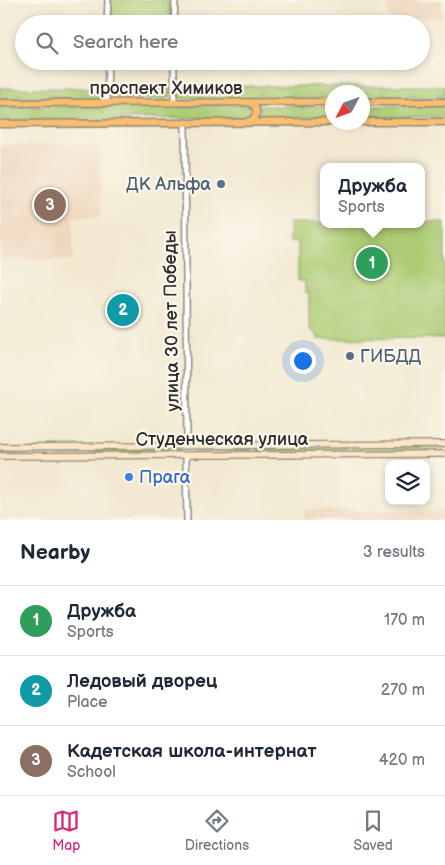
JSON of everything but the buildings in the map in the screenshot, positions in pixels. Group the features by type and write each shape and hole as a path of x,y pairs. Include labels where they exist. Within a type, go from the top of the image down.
{"main road":[{"name":"проспект Химиков","path":"0,104 325,102"},
{"path":"370,102 445,102"},
{"path":"247,103 253,105 256,112 254,118 247,121"},
{"name":"проспект Химиков","path":"0,124 325,122"},
{"path":"370,122 445,122"},
{"path":"346,444 351,449 346,454"},
{"name":"Студенческая улица","path":"0,447 445,444"},
{"path":"257,445 254,450 258,454"},
{"name":"улица 30 лет Победы","path":"186,456 187,446"},
{"name":"Студенческая улица","path":"0,456 445,454"}],"street":[{"path":"108,0 108,15"},
{"path":"174,0 174,15"},
{"path":"107,102 108,70"},
{"path":"174,70 174,102"},
{"name":"улица 30 лет Победы","path":"185,122 187,446"},
{"name":"улица 30 лет Победы","path":"186,456 187,520"}],"shaded area":[{"path":"388,0 441,0 442,18 430,18 430,15 388,15"},
{"path":"99,144 101,216 73,217 73,260 0,259 0,145"},
{"path":"305,510 445,511 445,520 305,520"}],"green space":[{"path":"111,0 169,0 169,15 111,15"},
{"path":"183,86 325,86 325,98 183,99 178,97 178,88"},
{"path":"370,86 445,86 445,98 370,98"},
{"path":"118,87 165,87 170,88 171,93 167,99 120,99 115,97 113,93"},
{"path":"0,88 99,88 104,93 103,97 99,99 0,99"},
{"path":"244,105 249,107 251,112 249,116 244,118 0,120 0,107"},
{"path":"445,105 445,117 370,117 370,106"},
{"path":"259,106 325,106 325,117 259,118 261,112"},
{"path":"425,222 445,222 445,338 318,339 317,335 309,329 309,293 305,293 305,281 298,281 298,242 289,242 289,223 320,223 320,228 425,228"},
{"path":"346,447 348,449 346,451 257,452 257,448"},
{"path":"352,447 445,447 445,450 352,451"},
{"path":"181,448 181,452 0,454 0,450"},
{"path":"195,448 251,448 251,451 195,452 193,450"}],"place":[{"name":"ДК Альфа","path":"221,184"},
{"name":"Кадетская школа-интернат","path":"50,205"},
{"name":"Дружба","path":"372,263"},
{"name":"Ледовый дворец","path":"123,310"},
{"name":"ГИБДД","path":"350,356"},
{"name":"Прага","path":"129,477"}]}
